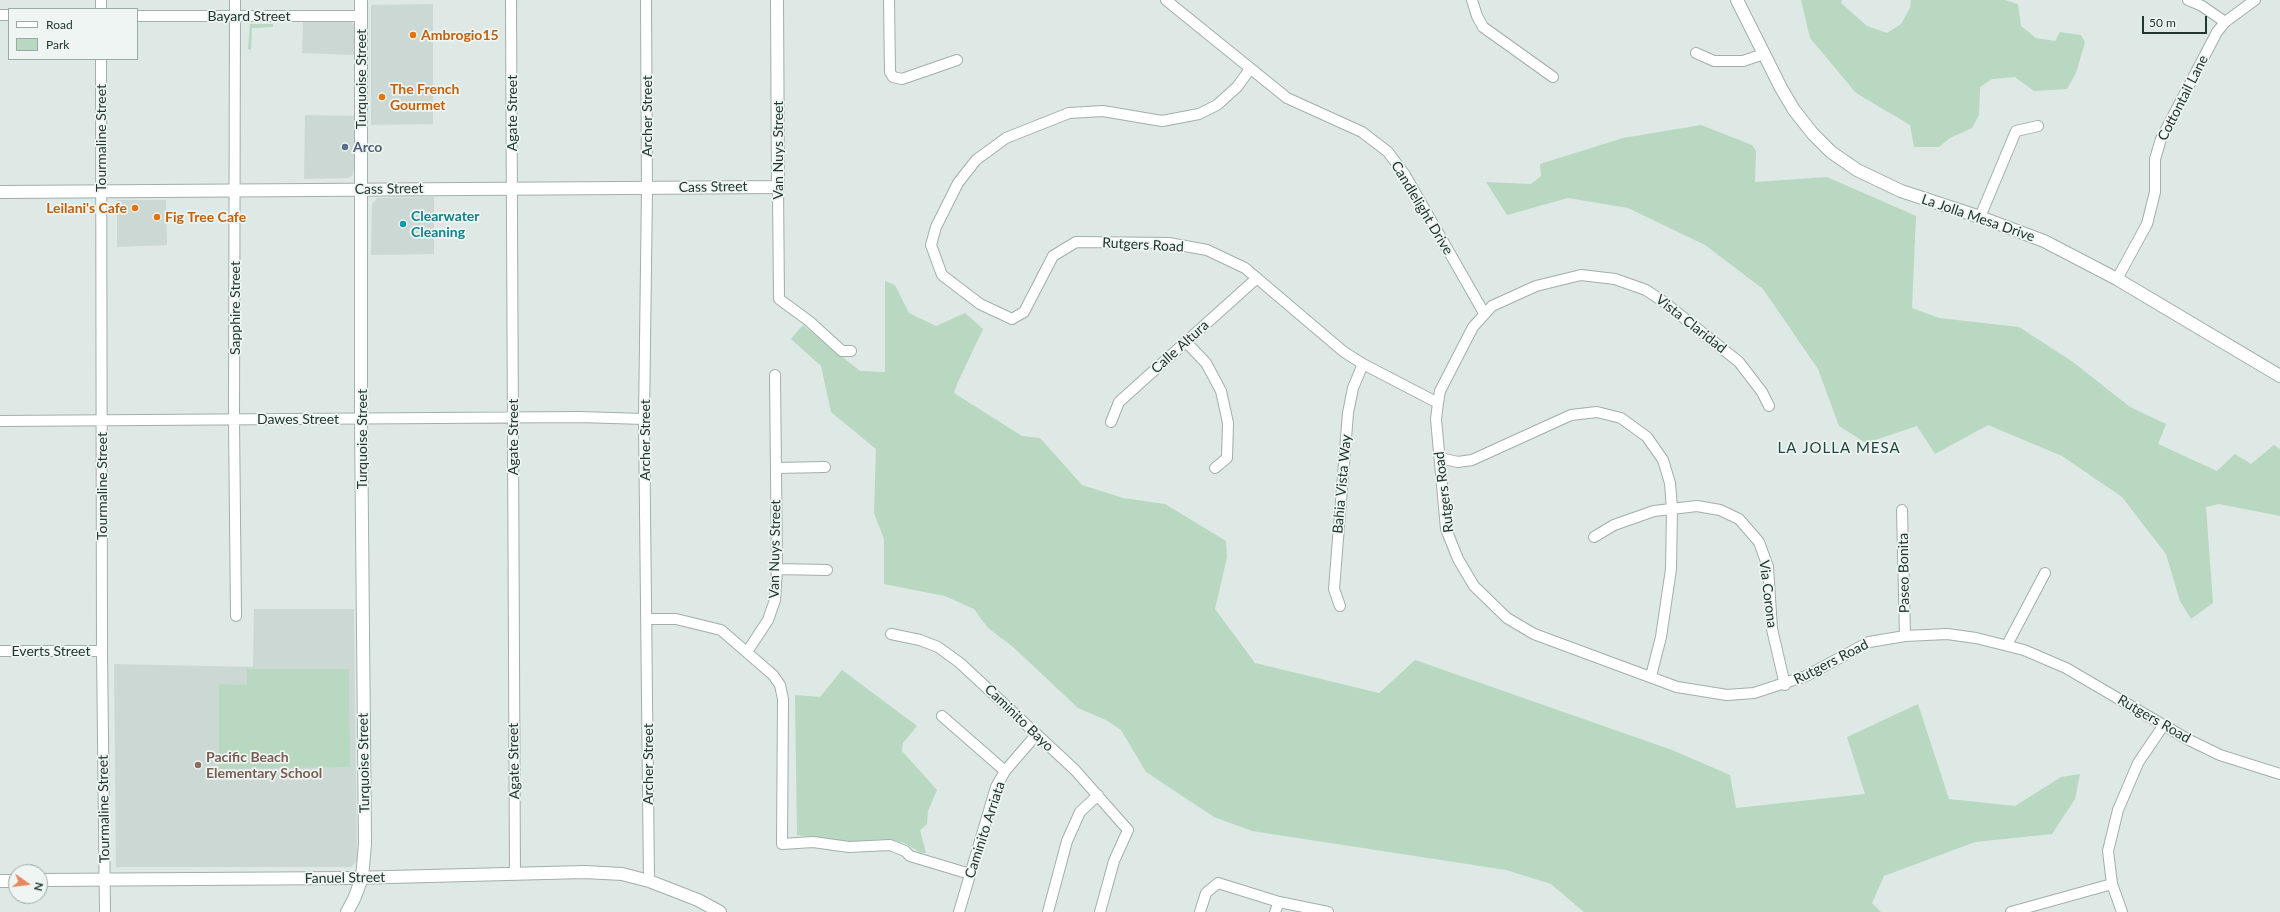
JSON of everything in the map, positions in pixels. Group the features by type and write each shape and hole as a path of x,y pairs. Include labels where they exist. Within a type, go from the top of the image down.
{"street":[{"name":"Sapphire Street","path":"234,0 236,191 234,420 236,616"},
{"name":"Turquoise Street","path":"346,912 354,900 362,878 365,844 361,189 362,0"},
{"name":"Agate Street","path":"511,0 515,873"},
{"name":"Archer Street","path":"646,0 647,189 644,419 648,881"},
{"name":"Van Nuys Street","path":"778,0 778,187 780,299 810,320 842,351 851,351"},
{"path":"889,0 890,72 893,77 902,79 957,60"},
{"name":"Candlelight Drive","path":"1166,0 1287,98 1362,132 1388,152 1405,175 1484,313"},
{"path":"1472,0 1477,16 1483,27 1553,77"},
{"name":"La Jolla Mesa Drive","path":"1737,0 1781,88 1794,110 1830,152 1860,172 1901,191 1980,217 2044,241 2116,279 2280,376"},
{"path":"2188,0 2202,6 2225,22"},
{"name":"Cottontail Lane","path":"2116,279 2148,224 2155,192 2155,159 2161,139 2217,32 2225,22 2256,0"},
{"name":"Bayard Street","path":"138,16 362,16"},
{"path":"1696,53 1714,61 1743,61 1764,54"},
{"name":"Tourmaline Street","path":"102,60 102,651 106,912"},
{"name":"Rutgers Road","path":"1250,69 1238,87 1217,105 1199,114 1162,121 1103,111 1070,113 1006,138 976,160 958,183 936,227 931,245 942,275 980,304 1012,319 1024,312 1053,256 1076,242 1169,243 1206,250 1244,268 1344,352 1363,364 1438,403 1436,419 1446,529 1458,559 1474,586 1507,618 1534,634 1696,691 1727,695 1754,694 1785,685 1806,676 1869,642 1905,636 1947,634 1976,638 2024,650 2066,668 2163,726 2220,755 2280,774"},
{"path":"1980,217 2016,131 2038,126"},
{"name":"Cass Street","path":"0,192 361,189 647,189 714,186 778,187"},
{"name":"Vista Claridad","path":"1438,403 1440,391 1473,328 1484,313 1492,306 1536,286 1582,275 1615,279 1646,290 1664,302 1740,362 1762,392 1769,406"},
{"name":"Calle Altura","path":"1111,422 1119,402 1257,278"},
{"path":"1186,342 1206,363 1221,391 1228,423 1227,458 1216,468"},
{"name":"Bahia Vista Way","path":"1340,606 1334,589 1348,413 1353,388 1363,364"},
{"name":"Van Nuys Street","path":"747,652 768,620 775,600 777,568 775,375"},
{"path":"1440,458 1458,462 1472,460 1570,415 1597,412 1621,418 1647,437 1663,460 1670,483 1672,509 1671,569 1661,637 1651,676"},
{"name":"Dawes Street","path":"0,421 513,417 644,419"},
{"path":"776,468 825,468"},
{"name":"Via Corona","path":"1594,537 1614,525 1654,511 1697,506 1720,510 1739,519 1759,542 1768,567 1772,629 1785,685"},
{"name":"Paseo Bonita","path":"1902,510 1905,636"},
{"path":"777,568 827,570"},
{"path":"2007,646 2045,573"},
{"path":"646,619 676,619 721,630 773,675 780,685 783,699 782,844 813,842 849,847 890,845 905,851 910,856 970,874"},
{"name":"Caminito Bayo","path":"891,634 920,640 938,647 992,690 1036,735 1075,770 1128,830 1114,861 1100,912"},
{"name":"Everts Street","path":"0,651 102,651"},
{"path":"942,716 1005,771"},
{"path":"2122,912 2112,884 2108,851 2118,810 2138,763 2163,726"},
{"name":"Caminito Arriata","path":"959,912 996,787 1005,771 1036,735"},
{"path":"1048,912 1067,841 1080,812 1098,795"},
{"name":"Fanuel Street","path":"48,880 105,881 362,878 585,872 622,874 648,881 698,900 720,912"},
{"path":"1200,912 1206,893 1218,883 1277,907 1328,912"},
{"path":"2011,912 2112,884"}],"shaded area":[{"path":"433,4 433,124 371,125 371,5"},
{"path":"303,21 351,21 355,27 354,55 302,53"},
{"path":"305,115 355,116 355,166 352,176 348,178 304,179"},
{"name":"Clearwater Cleaning","path":"434,197 434,254 371,255 372,204 377,198"},
{"path":"117,200 166,200 167,245 117,247"},
{"path":"254,609 354,609 357,861 351,867 116,867 114,664 253,667"}],"green space":[{"path":"1801,0 1842,0 1841,3 1867,26 1887,33 1901,24 1910,8 1911,0 2005,0 2018,4 2021,26 2036,38 2055,41 2060,32 2081,35 2085,42 2076,73 2067,89 2034,91 2015,77 1992,79 1980,87 1979,115 1972,128 1950,138 1939,147 1914,147 1910,125 1856,93 1810,38"},
{"path":"250,24 273,24 273,27 252,28 251,50 248,49"},
{"path":"1701,125 1752,145 1756,151 1755,182 1827,177 1916,216 1912,308 1939,318 2019,327 2073,362 2130,407 2166,424 2158,444 2217,471 2235,454 2251,464 2274,445 2280,449 2280,516 2219,504 2206,507 2213,603 2191,619 2180,601 2166,554 2122,497 2062,456 1988,425 1935,454 1917,426 1866,443 1839,426 1818,369 1763,289 1705,245 1628,208 1568,198 1507,215 1486,182 1531,184 1541,176 1540,164 1623,138"},
{"path":"885,281 895,285 909,313 936,326 965,313 983,329 954,393 1022,436 1040,438 1082,485 1123,498 1165,504 1226,541 1227,557 1215,609 1255,663 1379,693 1415,660 1672,750 1730,775 1736,808 1865,794 1847,737 1918,704 1949,799 2015,806 2061,777 2080,774 2075,799 2052,834 1975,842 1884,876 1872,903 1881,912 1584,912 1551,884 1506,870 1252,831 1214,817 1146,772 1121,730 1106,720 1078,708 1012,646 988,628 974,609 945,596 884,584 884,539 874,513 876,449 831,412 821,366 791,339 803,325 860,371 885,372"},
{"path":"247,669 349,669 350,767 219,769 219,684 247,685"},
{"path":"842,670 917,726 903,743 902,751 937,790 928,811 927,824 920,830 926,853 921,853 904,843 887,839 848,842 797,835 795,695 820,697"}],"place":[{"name":"Ambrogio15","path":"413,35"},
{"name":"The French Gourmet","path":"382,97"},
{"name":"Arco","path":"345,147"},
{"name":"Leilani's Cafe","path":"135,208"},
{"name":"Fig Tree Cafe","path":"157,217"},
{"name":"Clearwater Cleaning","path":"403,224"},
{"name":"Pacific Beach Elementary School","path":"198,765"}],"district":[{"name":"LA JOLLA MESA","path":"1839,448"}]}
